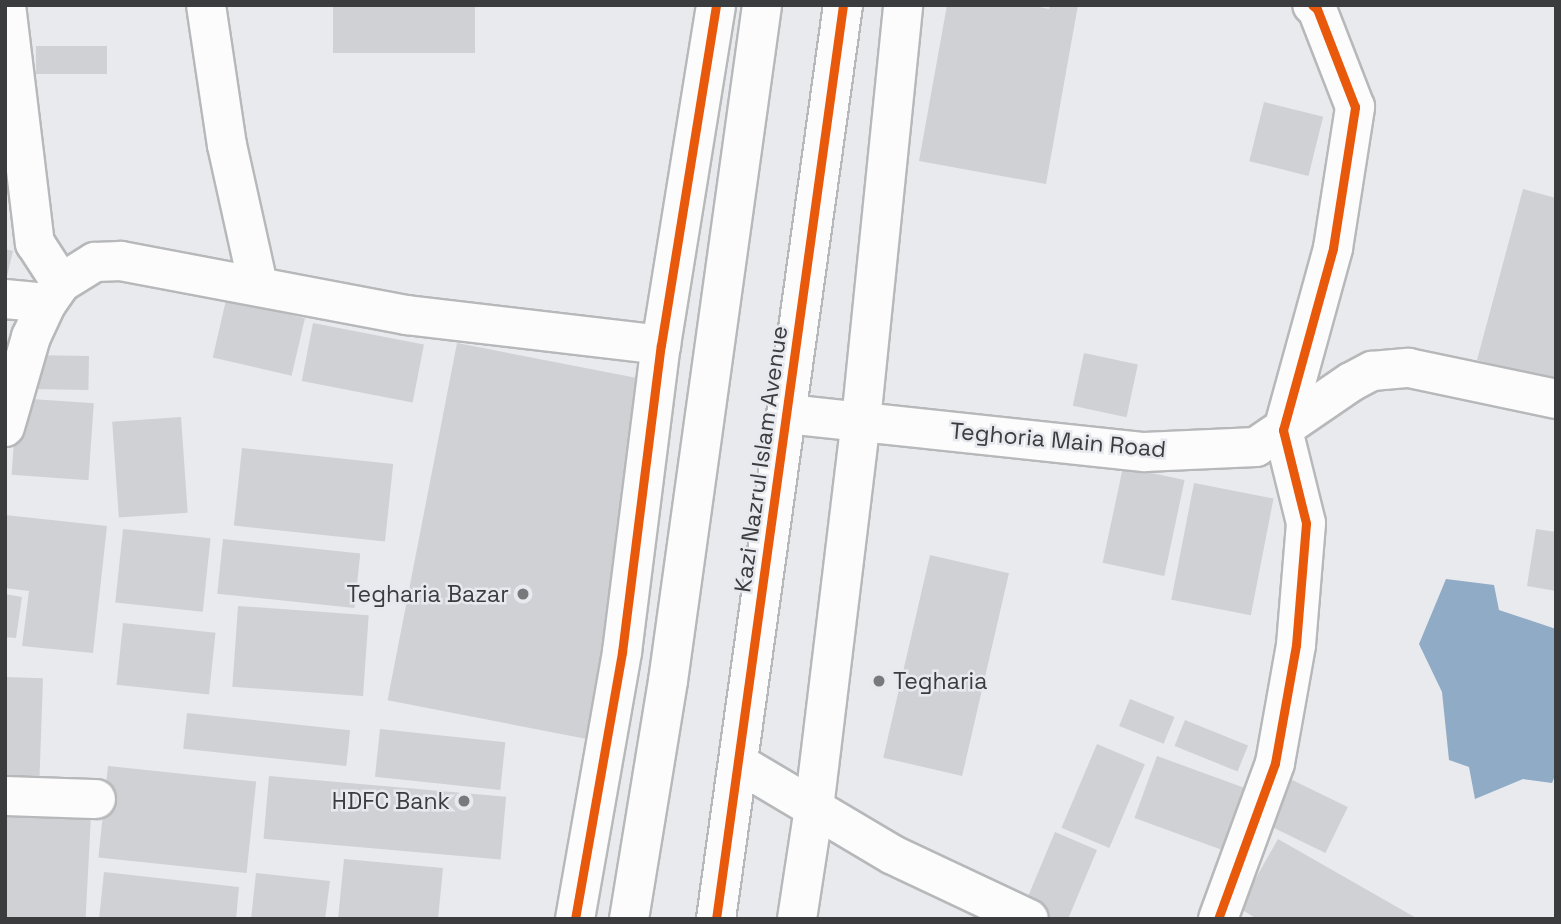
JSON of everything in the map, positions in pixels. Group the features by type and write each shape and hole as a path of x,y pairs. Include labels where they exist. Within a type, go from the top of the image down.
{"street":[{"path":"6,5 35,243 54,293"},
{"path":"206,5 227,145 258,285"},
{"path":"575,919 622,652 661,345 716,5"},
{"path":"629,919 668,681 762,5"},
{"name":"Kazi Nazrul Islam Avenue","path":"716,919 843,5"},
{"path":"797,919 814,808 861,421 903,5"},
{"path":"1218,919 1275,762 1296,645 1306,523 1283,430 1333,248 1355,107 1317,9 1312,5"},
{"path":"5,427 32,337 54,293 95,262 121,261 407,315 661,345"},
{"path":"5,299 54,293"},
{"name":"Teghoria Main Road","path":"787,414 1144,452 1256,447 1351,382 1372,371 1409,369 1556,399"},
{"path":"737,762 893,855 1029,919"},
{"path":"5,796 96,799"}],"water":[{"path":"1446,579 1494,585 1499,610 1556,629 1556,773 1552,783 1523,779 1475,799 1469,767 1449,760 1442,692 1419,644"}],"building":[{"path":"333,5 475,5 475,53 333,53"},
{"path":"947,5 1029,5 1049,9 1050,5 1078,5 1046,184 919,161"},
{"path":"36,46 107,46 107,74 36,74"},
{"path":"1264,102 1323,117 1308,176 1249,161"},
{"path":"1523,189 1556,198 1556,381 1477,360"},
{"path":"5,249 13,251 6,280 5,280"},
{"path":"226,300 305,318 292,376 213,357"},
{"path":"313,323 424,345 413,402 302,381"},
{"name":"Tegharia Bazar","path":"457,343 656,382 587,739 388,700"},
{"path":"1084,353 1138,364 1127,417 1073,406"},
{"path":"29,355 89,356 88,390 28,389"},
{"path":"17,398 94,403 88,480 12,475"},
{"path":"181,417 188,513 119,518 112,422"},
{"path":"242,448 393,464 385,541 234,526"},
{"path":"1123,467 1185,480 1164,576 1103,563"},
{"path":"1194,483 1274,498 1251,615 1171,600"},
{"path":"5,515 107,526 93,653 22,646 29,591 5,588"},
{"path":"123,529 211,538 203,612 115,603"},
{"path":"1536,529 1556,532 1556,591 1527,586"},
{"path":"223,539 360,553 354,608 217,594"},
{"path":"930,555 1009,573 962,776 883,758"},
{"path":"5,594 22,597 16,638 5,637"},
{"path":"238,606 369,615 363,696 232,687"},
{"path":"123,623 215,633 209,694 117,685"},
{"path":"5,677 43,678 39,783 5,782"},
{"path":"1130,699 1175,717 1164,744 1119,726"},
{"path":"187,713 350,730 346,766 183,749"},
{"path":"1185,720 1248,745 1238,771 1175,746"},
{"path":"380,729 505,742 500,790 375,777"},
{"path":"1097,744 1145,764 1109,848 1061,828"},
{"path":"1157,756 1246,788 1224,851 1134,818"},
{"path":"108,766 256,782 247,873 98,857"},
{"path":"269,776 506,797 501,860 264,839"},
{"path":"1284,776 1348,807 1325,853 1262,822"},
{"path":"5,813 91,818 86,919 5,919"},
{"path":"1055,832 1097,850 1068,919 1054,919 1024,906"},
{"path":"1278,839 1418,919 1257,919 1239,908"},
{"path":"344,859 443,868 438,919 338,919"},
{"path":"104,872 239,887 236,919 99,919"},
{"path":"256,873 330,881 325,919 251,919"}],"cycle path":[{"path":"575,919 622,652 661,345 716,5"},
{"path":"716,919 843,5"},
{"path":"1218,919 1275,763 1296,645 1306,523 1283,430 1333,248 1355,107 1317,9 1312,5"}],"place":[{"name":"Tegharia Bazar","path":"523,594"},
{"name":"Tegharia","path":"879,681"},
{"name":"HDFC Bank","path":"464,801"}]}
